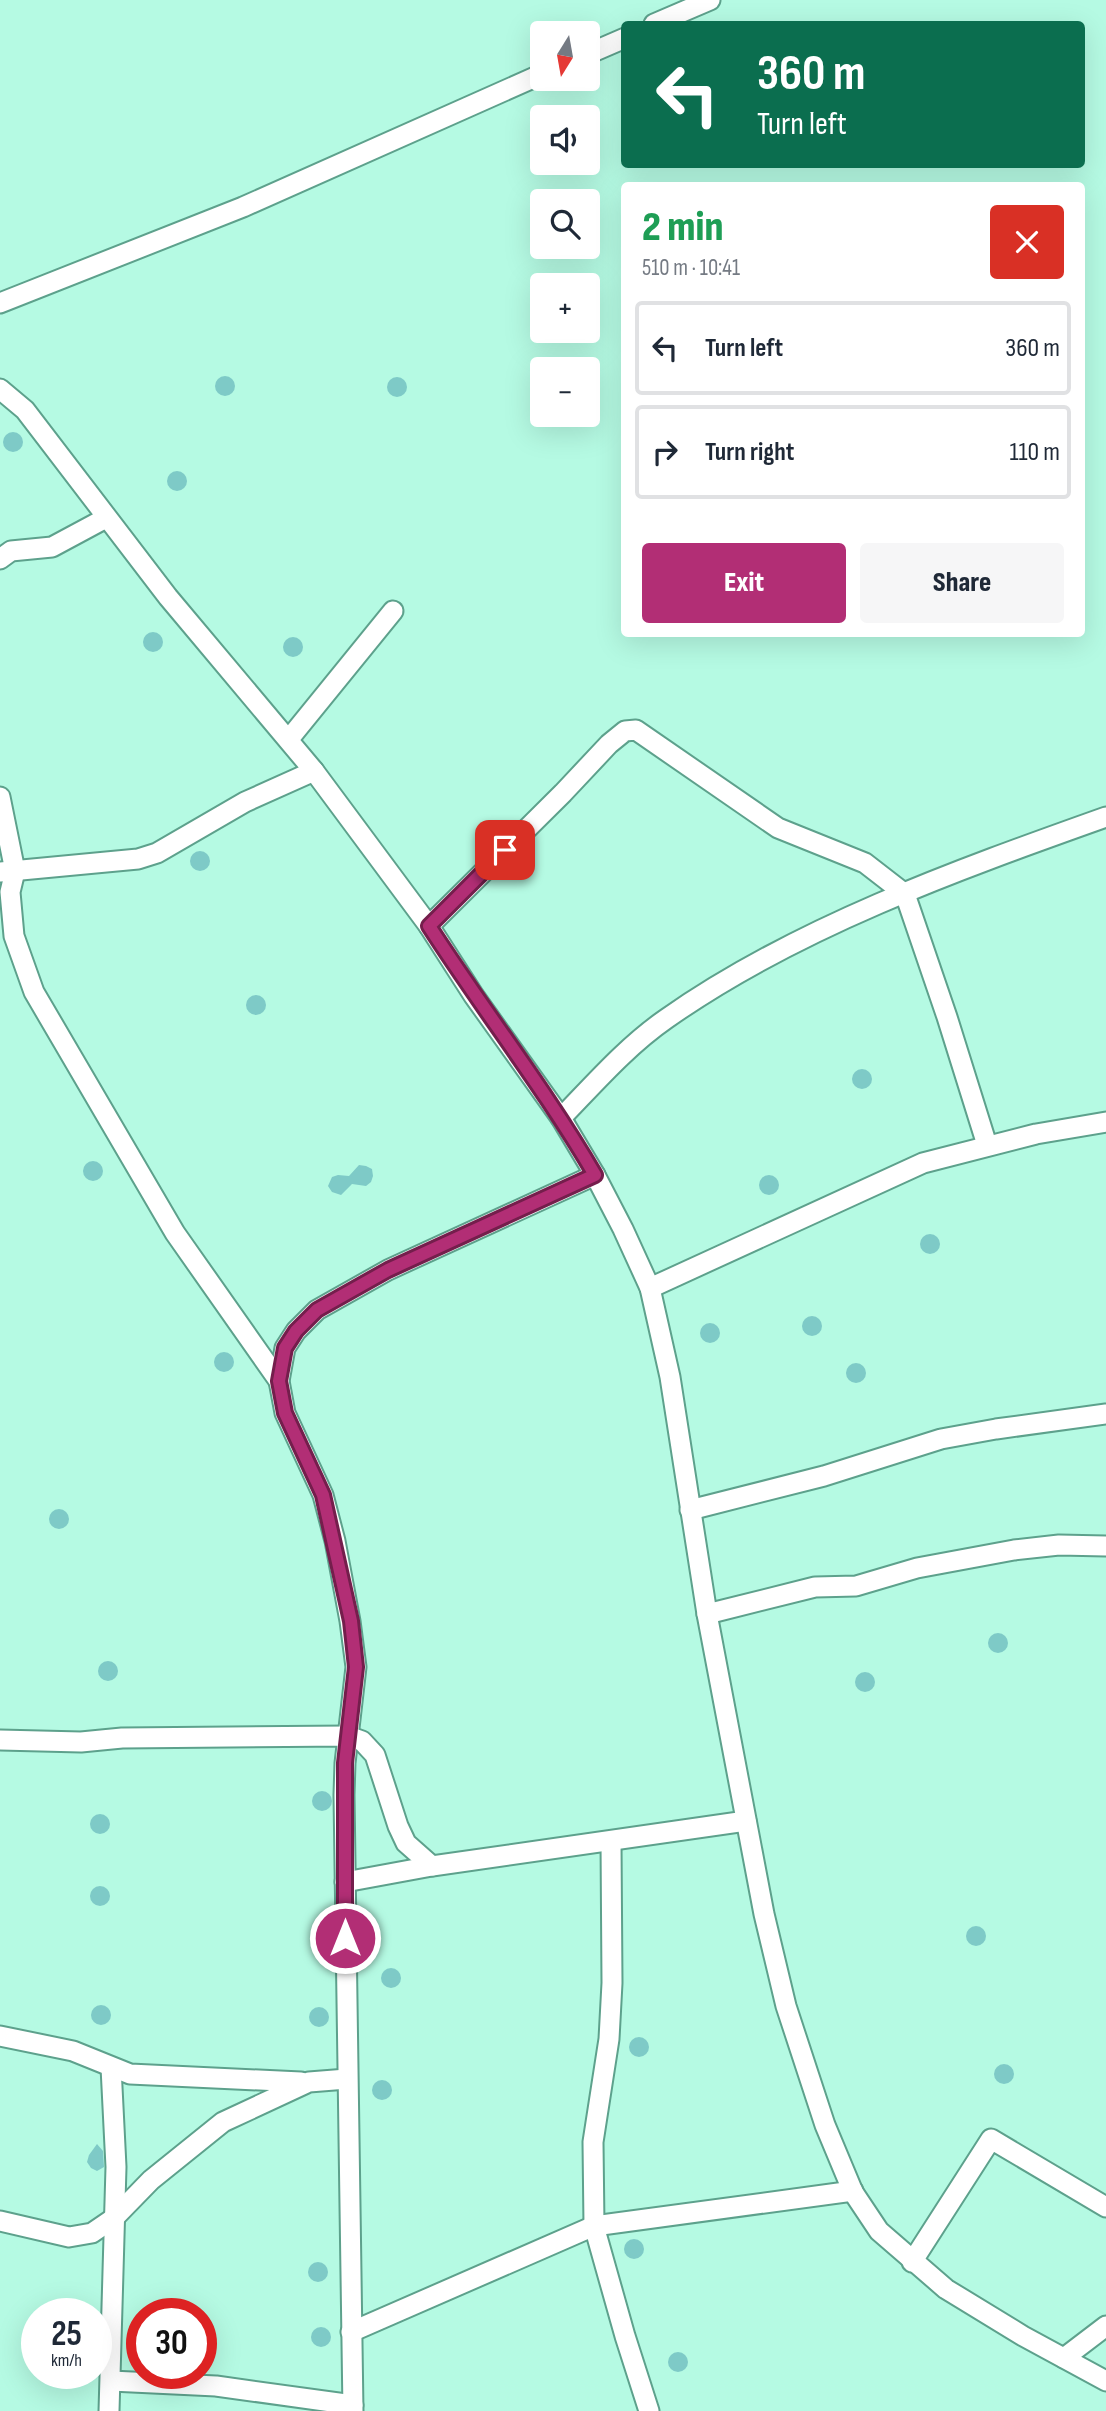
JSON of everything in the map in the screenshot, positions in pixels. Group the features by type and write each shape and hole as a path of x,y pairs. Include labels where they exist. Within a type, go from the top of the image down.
{"street":[{"path":"661,21 710,0"},
{"path":"600,49 621,40"},
{"path":"0,303 243,207 530,79"},
{"path":"0,389 25,410 106,518 314,771 429,926 474,996 561,1118 595,1175 650,1288 670,1377 707,1614 764,1914 786,2006 825,2125 853,2191 879,2231 912,2262 946,2289 1023,2336 1106,2381"},
{"path":"0,559 11,551 52,547 106,518"},
{"path":"289,739 393,611"},
{"path":"429,926 609,744 625,731 636,730 778,828 865,863 905,894 987,1145"},
{"path":"8,872 138,859 158,853 245,802 314,771"},
{"path":"0,797 15,936 34,992 175,1233 279,1381"},
{"path":"561,1118 611,1066 664,1020 779,949 905,894 1106,817"},
{"path":"650,1288 923,1163 987,1145 1106,1122"},
{"path":"112,2381 216,2386 354,2408 344,1794 356,1667 351,1621 323,1495 285,1413 279,1381 285,1348 296,1331 317,1310 388,1270 595,1175"},
{"path":"690,1510 824,1476 941,1439 1106,1414"},
{"path":"707,1614 815,1587 856,1586 917,1568 1014,1550 1059,1545 1106,1546"},
{"path":"0,1740 81,1742 122,1738 348,1736 362,1741 375,1755 406,1843 432,1866"},
{"path":"345,1882 432,1866 746,1821"},
{"path":"611,1842 612,1983 609,2039 593,2142 594,2226 649,2411"},
{"path":"0,2036 73,2051 130,2074 142,2076 309,2082 347,2079"},
{"path":"111,2067 115,2120 112,2327"},
{"path":"0,2221 49,2234 82,2236 100,2230 151,2180 223,2122 309,2082"},
{"path":"912,2262 991,2139 1106,2207"},
{"path":"351,2332 594,2226 853,2191"},
{"path":"1064,2358 1106,2326"},
{"path":"109,2411 110,2389"}],"building":[{"path":"221,376 229,376 235,386 229,396 221,396 215,390 215,382"},
{"path":"393,377 401,377 407,387 401,397 393,397 387,391 387,383"},
{"path":"9,432 17,432 23,442 17,452 9,452 3,446 3,438"},
{"path":"173,471 181,471 187,481 181,491 173,491 167,485 167,477"},
{"path":"149,632 157,632 163,642 157,652 149,652 143,646 143,638"},
{"path":"289,637 297,637 303,647 297,657 289,657 283,651 283,643"},
{"path":"196,851 204,851 210,861 204,871 196,871 190,865 190,857"},
{"path":"252,995 260,995 266,1005 260,1015 252,1015 246,1009 246,1001"},
{"path":"858,1069 866,1069 872,1079 866,1089 858,1089 852,1083 852,1075"},
{"path":"89,1161 97,1161 103,1171 97,1181 89,1181 83,1175 83,1167"},
{"path":"359,1165 372,1169 371,1182 366,1186 352,1184 341,1195 332,1192 328,1186 332,1177 349,1176"},
{"path":"765,1175 773,1175 779,1185 773,1195 765,1195 759,1189 759,1181"},
{"path":"926,1234 934,1234 940,1244 934,1254 926,1254 920,1248 920,1240"},
{"path":"808,1316 816,1316 822,1326 816,1336 808,1336 802,1330 802,1322"},
{"path":"706,1323 714,1323 720,1333 714,1343 706,1343 700,1337 700,1329"},
{"path":"220,1352 228,1352 234,1362 228,1372 220,1372 214,1366 214,1358"},
{"path":"852,1363 860,1363 866,1373 860,1383 852,1383 846,1377 846,1369"},
{"path":"55,1509 63,1509 69,1519 63,1529 55,1529 49,1523 49,1515"},
{"path":"994,1633 1002,1633 1008,1643 1002,1653 994,1653 988,1647 988,1639"},
{"path":"104,1661 112,1661 118,1671 112,1681 104,1681 98,1675 98,1667"},
{"path":"861,1672 869,1672 875,1682 869,1692 861,1692 855,1686 855,1678"},
{"path":"322,1791 329,1794 332,1801 329,1808 322,1811 315,1808 312,1801 315,1794"},
{"path":"96,1814 104,1814 110,1824 104,1834 96,1834 90,1828 90,1820"},
{"path":"96,1886 104,1886 110,1896 104,1906 96,1906 90,1900 90,1892"},
{"path":"972,1926 980,1926 986,1936 980,1946 972,1946 966,1940 966,1932"},
{"path":"387,1968 395,1968 401,1978 395,1988 387,1988 381,1982 381,1974"},
{"path":"97,2005 105,2005 111,2015 105,2025 97,2025 91,2019 91,2011"},
{"path":"315,2007 323,2007 329,2017 323,2027 315,2027 309,2021 309,2013"},
{"path":"635,2037 643,2037 649,2047 643,2057 635,2057 629,2051 629,2043"},
{"path":"1000,2064 1008,2064 1014,2074 1008,2084 1000,2084 994,2078 994,2070"},
{"path":"378,2080 386,2080 392,2090 386,2100 378,2100 372,2094 372,2086"},
{"path":"97,2144 103,2151 104,2167 97,2171 87,2162"},
{"path":"630,2239 638,2239 644,2249 638,2259 630,2259 624,2253 624,2245"},
{"path":"314,2262 322,2262 328,2272 322,2282 314,2282 308,2276 308,2268"},
{"path":"317,2327 325,2327 331,2337 325,2347 317,2347 311,2341 311,2333"},
{"path":"674,2352 682,2352 688,2362 682,2372 674,2372 668,2366 668,2358"}],"route":[{"path":"345,1938 345,1763 356,1667 351,1621 323,1495 285,1413 279,1381 285,1348 296,1331 317,1310 388,1270 595,1175 561,1118 474,996 429,926 505,850"}]}
